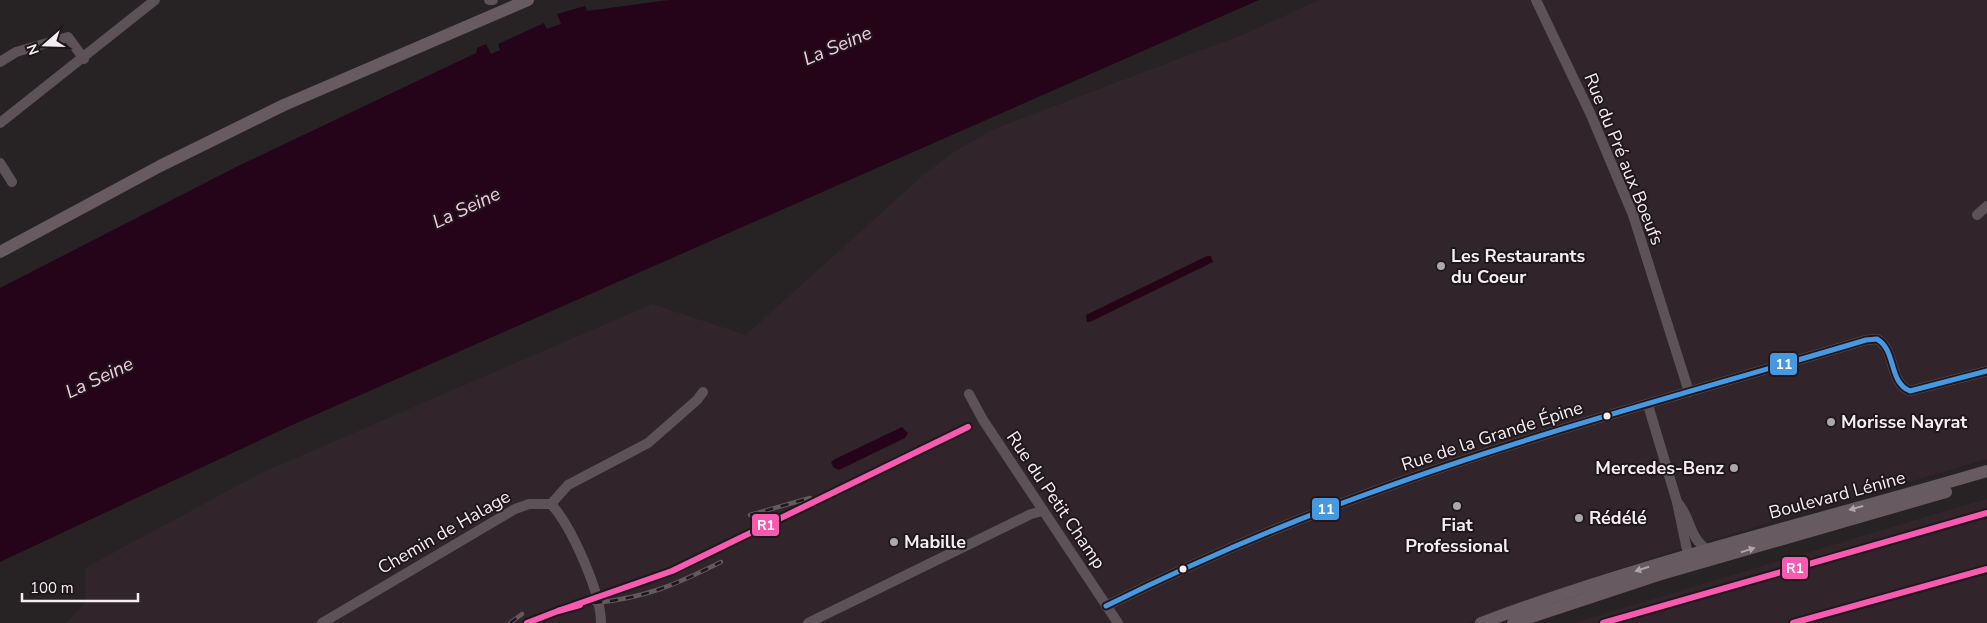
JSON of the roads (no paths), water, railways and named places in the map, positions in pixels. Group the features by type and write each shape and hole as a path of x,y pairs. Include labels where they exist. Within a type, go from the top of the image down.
{"main road":[{"path":"0,252 160,166 268,113 366,68 528,0"},
{"name":"Boulevard Lénine","path":"1481,623 1536,602 1987,471"},
{"name":"Boulevard Lénine","path":"1513,623 1696,555 1987,480"}],"street":[{"path":"0,123 84,59 155,0"},
{"path":"489,0 494,0"},
{"name":"Rue du Pré aux Boeufs","path":"1536,0 1596,125 1634,215 1689,392"},
{"path":"0,62 16,52 68,37 84,59"},
{"path":"0,163 12,182"},
{"path":"1977,215 1987,206"},
{"name":"Rue de la Grande Épine","path":"1106,606 1233,547 1346,501 1456,464 1689,392 1872,339 1884,344 1898,382 1910,392 1987,371"},
{"path":"601,623 594,585 561,517 551,504 568,485 648,443 697,400 703,392"},
{"name":"Rue du Petit Champ","path":"969,394 983,420 1118,623"},
{"path":"1648,405 1677,502 1677,510 1696,555"},
{"path":"1677,502 1683,508 1696,555"},
{"name":"Chemin de Halage","path":"322,623 515,509 529,504 551,504"},
{"path":"808,623 1031,514 1043,511"}],"water":[{"name":"La Seine","path":"669,0 1259,0 290,426 0,562 0,288 238,166 476,53 477,48 486,44 491,54 500,50 498,44 544,23 547,29 561,24 557,14 585,6 587,11"},
{"path":"1207,256 1211,256 1213,262 1087,322 1086,315"},
{"path":"902,427 908,433 905,438 839,470 833,467 831,462 835,459"}],"railway":[{"path":"558,611 672,571 968,427"},
{"path":"750,515 810,498"},
{"path":"594,603 644,594 689,577 721,562"},
{"path":"1793,623 1987,569"},
{"path":"527,623 564,609"},
{"path":"510,623 522,614"}],"place":[{"name":"Les Restaurants du Coeur","path":"1441,266"},
{"name":"Morisse Nayrat","path":"1831,422"},
{"name":"Mercedes-Benz","path":"1734,468"},
{"name":"Fiat Professional","path":"1457,506"},
{"name":"Rédélé","path":"1579,518"},
{"name":"Mabille","path":"894,542"}]}
